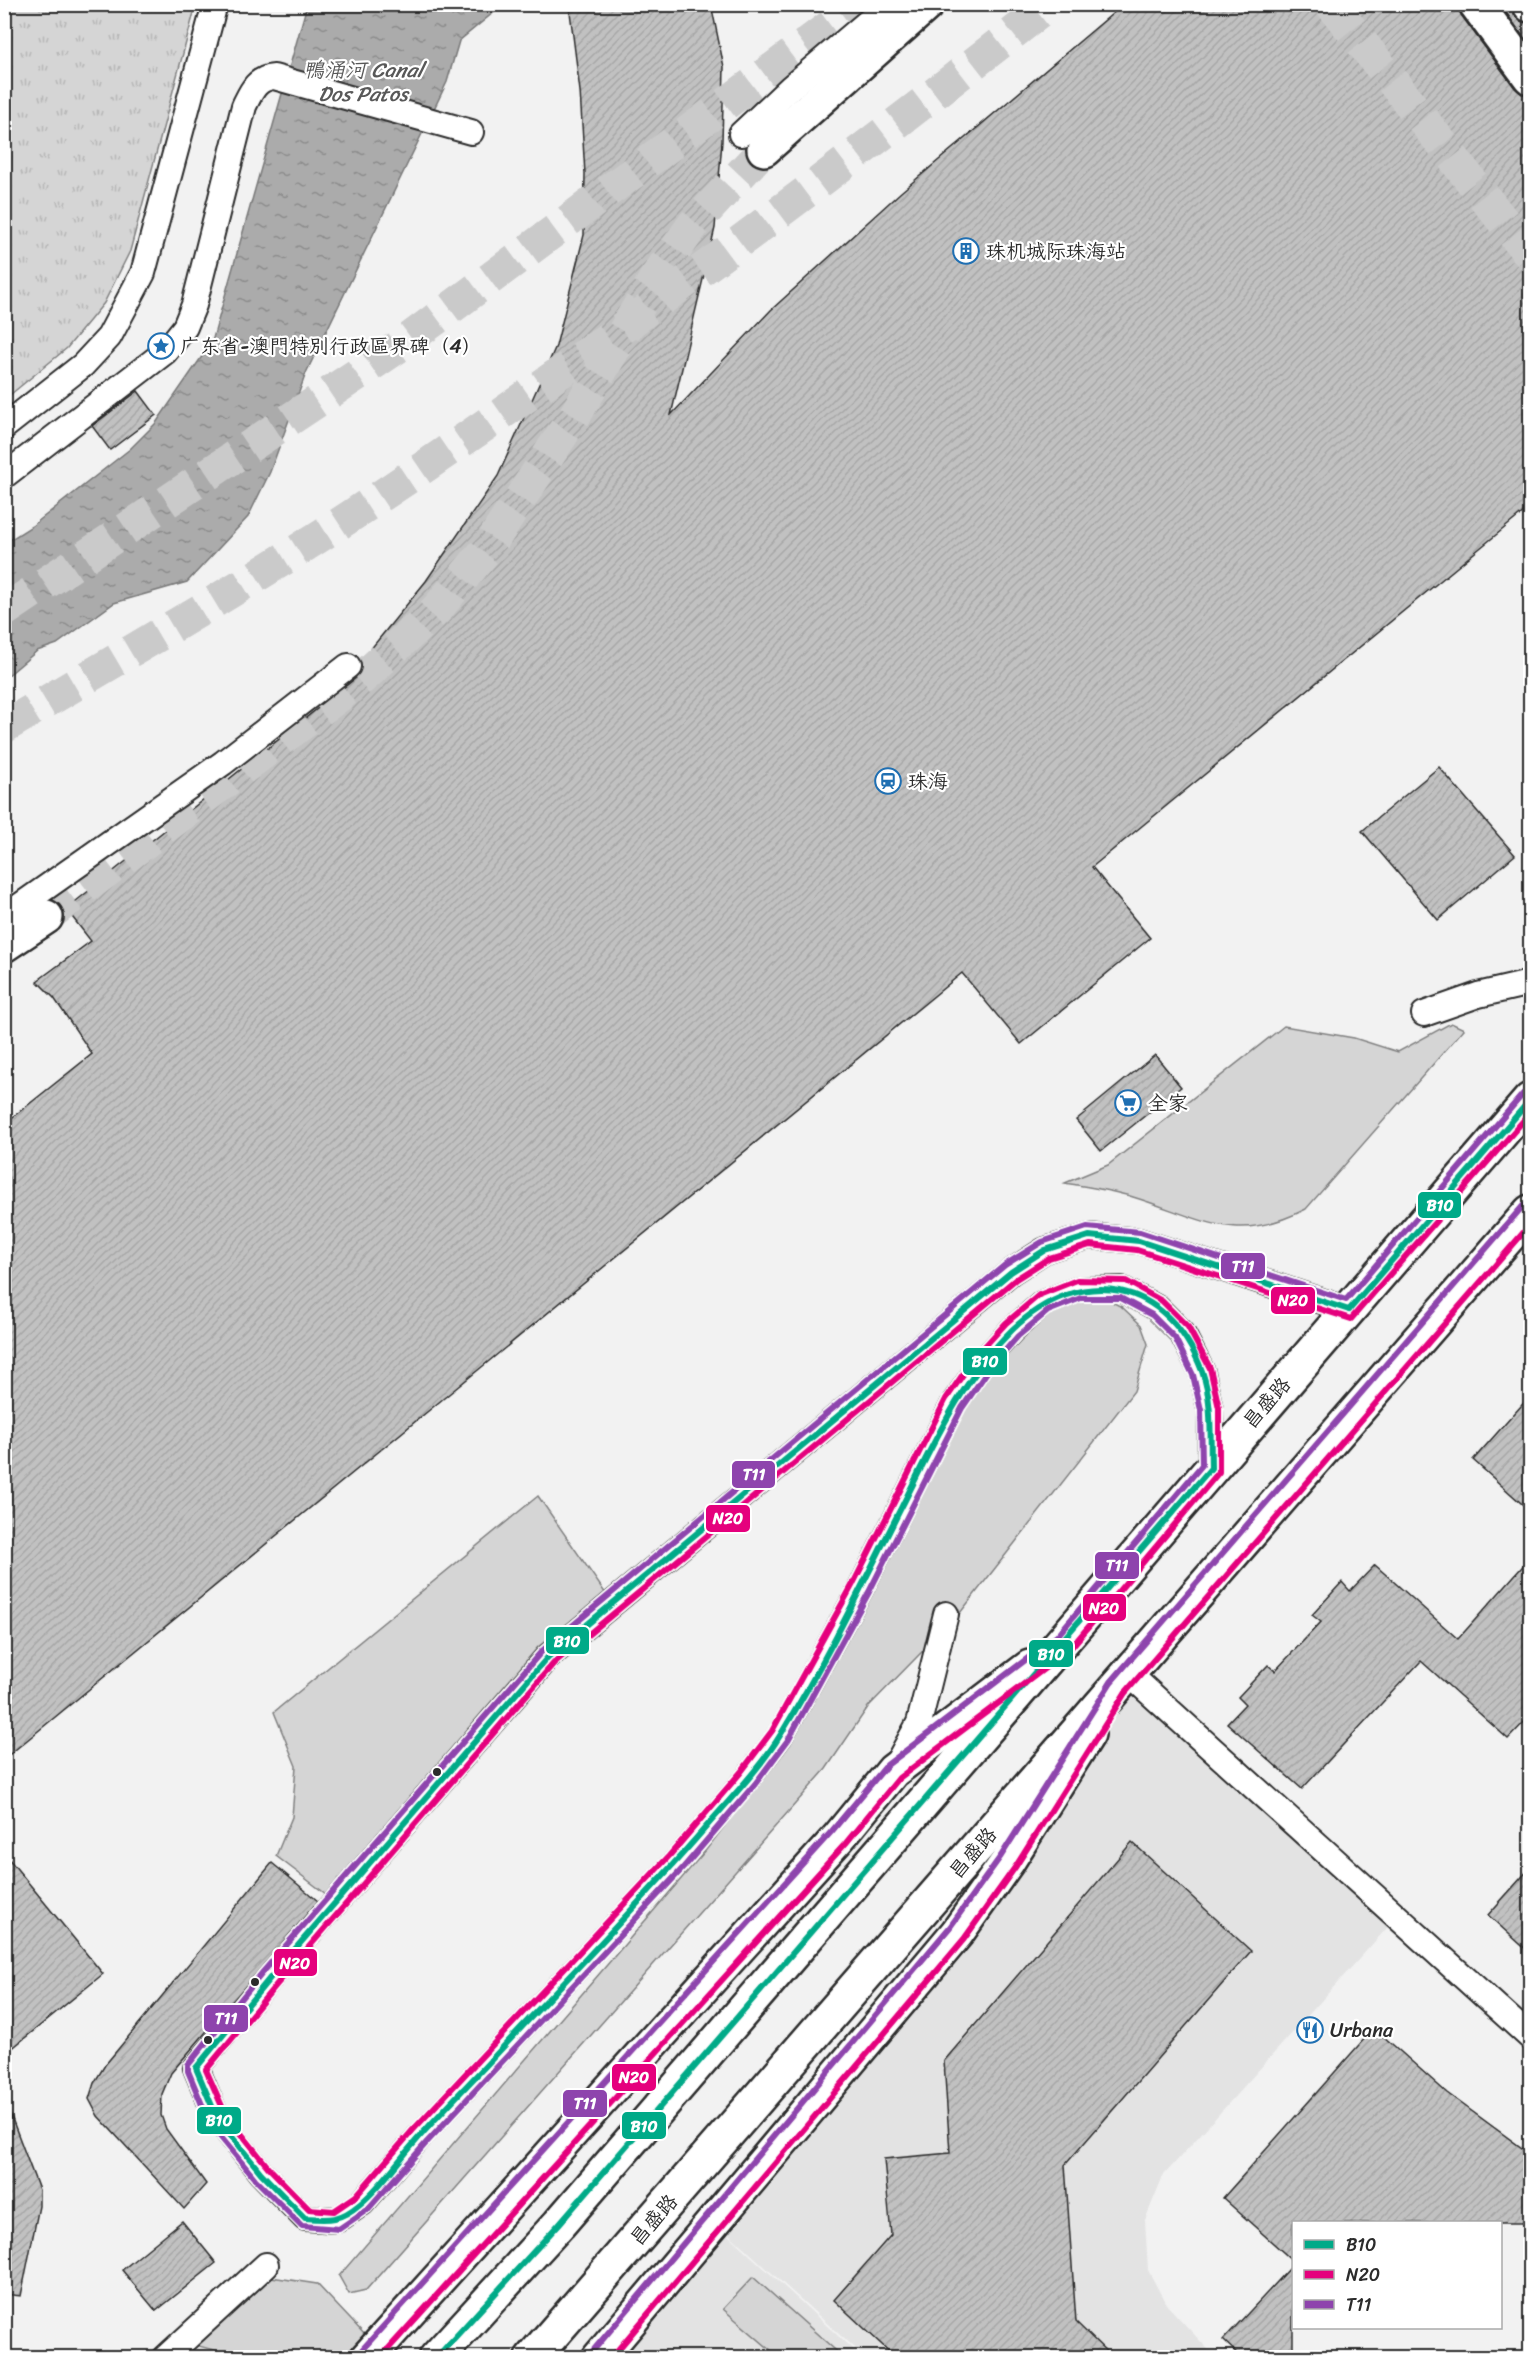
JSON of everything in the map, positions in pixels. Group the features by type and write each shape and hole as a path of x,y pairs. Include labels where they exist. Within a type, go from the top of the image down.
{"main road":[{"path":"752,141 927,4"},
{"path":"1476,4 1530,77"},
{"path":"8,941 46,917"},
{"name":"昌盛路","path":"436,2358 566,2215 1063,1643 1211,1468 1530,1100"},
{"name":"昌盛路","path":"532,2358 1530,1212"},
{"path":"367,2358 839,1837 893,1771 1063,1643"},
{"path":"599,2358 957,1933 1008,1861 1123,1681"}],"lane":[{"path":"4,427 83,364 109,336 143,273 215,4"},
{"path":"752,141 789,88 889,4"},
{"path":"4,476 142,373 165,352 185,327 194,306 244,106 258,83 265,78 274,77 471,132"},
{"path":"8,941 223,763 348,666"},
{"path":"1424,1014 1478,996 1530,983"},
{"path":"1211,1468 1210,1409 1204,1381 1182,1333 1156,1308 1122,1289 1079,1289 1043,1303 1012,1330 982,1363 954,1403 861,1588 780,1736 676,1862 420,2136 362,2203 337,2220 305,2218 261,2173 217,2118 196,2068 270,1978 548,1657 1011,1272 1045,1250 1089,1236 1139,1241 1349,1310"},
{"path":"893,1771 919,1723 946,1614"},
{"path":"1123,1681 1530,2037"},
{"path":"165,2358 266,2265"}],"shaded area":[{"path":"1129,1677 1396,1918 1163,2176 1145,2220 1148,2270 1166,2304 1215,2357 864,2357 717,2223 958,1935"},
{"path":"716,2224 861,2357 601,2358"}],"green space":[{"path":"5,4 196,5 130,251 104,303 67,348 5,399"},
{"path":"1451,1023 1464,1029 1306,1209 1281,1220 1258,1226 1218,1225 1125,1195 1065,1183 1108,1165 1284,1026 1354,1038 1398,1052"},
{"path":"1102,1297 1122,1307 1141,1325 1148,1344 1134,1391 960,1613 868,1707 826,1769 366,2290 349,2294 339,2276 706,1850 777,1759 828,1674 937,1457 987,1370 1044,1312 1066,1304"},
{"path":"538,1496 606,1594 538,1647 326,1894 276,1856 292,1817 296,1766 274,1712"},
{"path":"271,2277 317,2284 367,2337 349,2358 239,2357 195,2345"},
{"path":"753,2277 843,2357 779,2357 723,2309"}],"water":[{"name":"鴨涌河 Canal Dos Patos","path":"307,5 498,5 499,8 459,41 447,82 306,373 270,472 248,517 187,582 114,603 57,644 37,651 5,678 5,543 32,526 130,449 156,423 212,342"}],"building":[{"path":"569,4 711,4 724,67 722,141 715,228 671,415 771,310 901,192 1124,4 1458,4 1461,15 1515,88 1522,94 1530,95 1530,507 1092,867 1150,938 1021,1044 962,973 4,1759 4,1124 92,1054 54,998 37,981 91,941 66,909 357,677 361,671 361,661 426,581 498,476 556,346 584,235 585,174 580,91"},
{"path":"1500,4 1511,4 1514,14 1520,21 1530,24 1530,46"},
{"path":"138,391 156,415 110,450 92,426"},
{"path":"1439,767 1515,855 1438,920 1362,831"},
{"name":"全家","path":"1155,1055 1181,1087 1101,1151 1076,1120"},
{"path":"1530,1396 1530,1511 1473,1460"},
{"path":"1530,1558 1530,1716 1508,1739 1421,1661 1302,1789 1227,1723 1245,1704 1238,1697 1268,1665 1275,1671 1321,1622 1312,1615 1342,1582 1350,1591 1375,1565 1458,1639"},
{"path":"1132,1842 1251,1951 1065,2165 1076,2322 1113,2358 896,2358 834,2300 891,2235 884,2159 950,2153 944,2061"},
{"path":"4,1853 103,1974 4,2055"},
{"path":"272,1863 318,1901 171,2073 162,2094 161,2115 166,2129 206,2184 184,2209 98,2116 89,2099 94,2083 105,2065"},
{"path":"1530,1868 1530,1953 1488,1915"},
{"path":"1374,2028 1447,2093 1530,2154 1530,2223 1292,2221 1292,2260 1223,2198"},
{"path":"8,2108 39,2190 39,2206 21,2296 4,2294 4,2109"},
{"path":"182,2221 216,2263 156,2311 122,2270"},
{"path":"1292,2266 1293,2358 1242,2358 1223,2340"}],"tunnel":[{"path":"4,611 398,347 860,4"},
{"path":"4,727 268,569 444,454 707,266 1050,4"},
{"path":"1331,4 1530,255"},
{"path":"46,917 360,680 436,610 487,549 577,412 656,277 693,225 764,149"}],"transit line":[{"name":"T11","path":"360,2352 832,1831 887,1765 1057,1636 1202,1465 1201,1410 1193,1375 1175,1338 1152,1315 1120,1298 1081,1298 1048,1311 1018,1336 989,1369 962,1408 869,1592 788,1740 755,1784 683,1868 427,2142 368,2209 339,2229 302,2226 255,2179 210,2124 188,2071 188,2065 263,1972 542,1651 1005,1265 1042,1242 1087,1227 1140,1232 1346,1300 1523,1094"},
{"name":"B10","path":"1349,1310 1530,1100"},
{"name":"N20","path":"380,2358 846,1843 899,1778 1069,1650 1219,1472 1219,1408 1210,1368 1188,1327 1162,1301 1126,1281 1077,1280 1039,1295 1006,1323 975,1357 946,1399 853,1584 772,1731 741,1772 669,1856 413,2130 356,2196 334,2211 309,2209 268,2167 225,2113 206,2070 277,1984 554,1663 1016,1279 1049,1258 1090,1245 1137,1250 1351,1319 1530,1113"},
{"name":"T11","path":"592,2352 950,1927 1001,1856 1111,1682 1523,1206"},
{"name":"N20","path":"611,2358 964,1939 1016,1866 1125,1693 1530,1225"},
{"name":"B10","path":"436,2358 559,2224 1211,1468 1208,1395 1202,1371 1187,1340 1167,1316 1145,1300 1120,1291 1093,1289 1066,1295 1039,1309 1012,1330 978,1370 949,1414 844,1622 781,1734 755,1770 653,1886 434,2121 368,2197 346,2214 328,2219 305,2218 261,2173 217,2118 196,2068 270,1978 548,1657 1011,1272 1045,1250 1089,1236 1139,1241 1349,1310"}],"place":[{"name":"珠机城际珠海站","path":"966,251"},
{"name":"广东省-澳門特別行政區界碑（4）","path":"161,346"},
{"name":"珠海","path":"888,781"},
{"name":"全家","path":"1128,1103"},
{"name":"Urbana","path":"1310,2030"}]}
